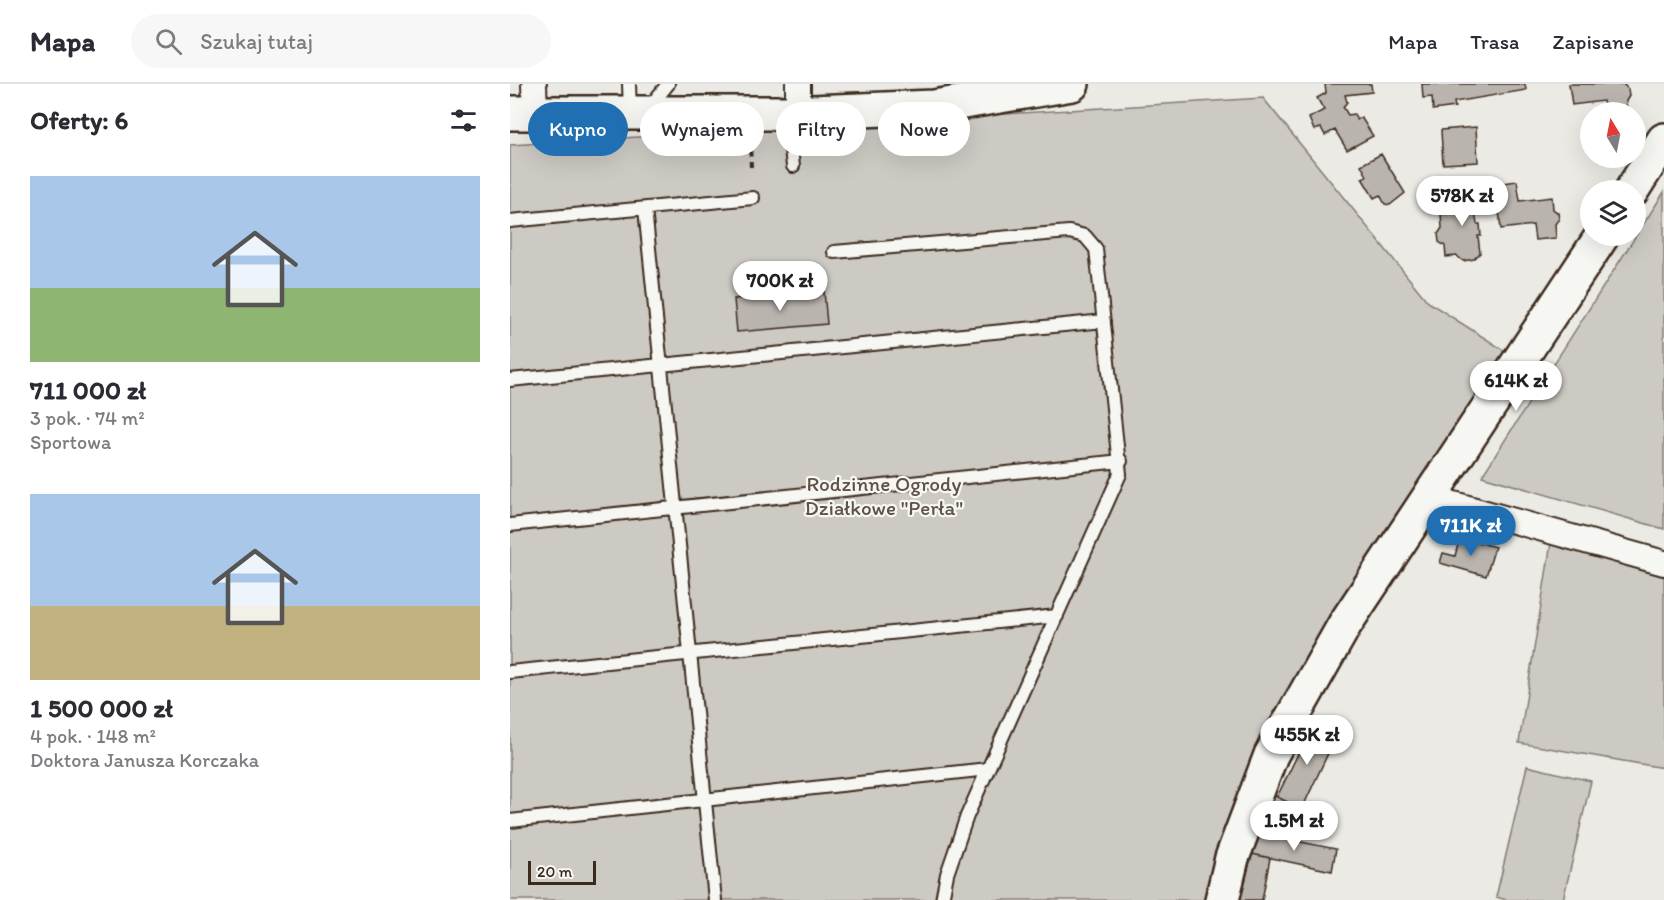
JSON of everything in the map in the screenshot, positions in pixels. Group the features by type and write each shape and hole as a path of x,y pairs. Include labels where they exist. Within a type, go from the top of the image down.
{"street":[{"path":"866,105 934,107 1051,86"},
{"path":"526,103 776,103"},
{"path":"1638,180 1664,140"},
{"path":"1222,900 1232,858 1271,755 1345,624 1595,246"},
{"path":"1429,497 1664,563"}],"lane":[{"path":"635,103 668,84"},
{"path":"793,156 793,166"},
{"path":"510,221 753,198"},
{"path":"645,208 715,900"},
{"path":"834,252 1069,232 1085,236 1096,249 1121,461 1120,474 960,835 947,874 942,900"},
{"path":"510,380 1104,321"},
{"path":"510,525 1121,461"},
{"path":"510,672 1057,616"},
{"path":"510,821 988,769"}],"green space":[{"name":"Rodzinne Ogrody Działkowe \"Perła\"","path":"1263,98 1428,302 1505,351 1260,735 1220,854 1209,900 510,900 510,145 528,144 528,156 628,156 628,138 640,137 640,156 764,156 764,129 776,128 776,156 866,156 866,123 878,122 878,156 970,156 970,116"},
{"path":"1664,192 1664,529 1482,476 1629,246 1646,246 1646,220"},
{"path":"1551,543 1664,574 1664,768 1519,743"},
{"path":"1527,766 1591,781 1563,900 1507,900 1496,897"}],"building":[{"path":"1325,84 1371,84 1372,92 1345,95 1347,102 1343,107 1348,115 1354,114 1357,120 1361,117 1373,136 1347,150 1335,130 1325,135 1321,128 1314,130 1309,118 1324,110 1317,98 1326,93"},
{"path":"1422,84 1525,84 1526,90 1454,102 1455,107 1433,110 1432,97 1423,98"},
{"path":"1569,84 1623,84 1628,89 1629,96 1626,102 1580,102 1580,104 1572,105"},
{"path":"1476,127 1478,162 1443,164 1441,130"},
{"path":"1381,154 1405,193 1390,205 1385,204 1380,195 1374,198 1362,178 1367,176 1361,165"},
{"path":"1517,181 1520,201 1552,197 1553,209 1558,213 1559,219 1555,224 1556,238 1535,240 1533,225 1501,229 1496,184"},
{"path":"1477,189 1480,212 1475,213 1477,224 1480,224 1481,236 1478,236 1480,253 1474,259 1463,261 1457,256 1446,257 1445,246 1439,242 1438,234 1442,228 1441,214 1450,213 1457,204 1455,191"},
{"path":"824,291 827,324 737,332 734,299"},
{"path":"1460,537 1495,547 1486,576 1440,563 1443,553 1455,556"},
{"path":"1313,723 1337,734 1302,809 1277,797"},
{"path":"1269,793 1302,809 1289,834 1258,828"},
{"path":"1257,833 1336,849 1332,871 1252,854"},
{"path":"1252,854 1270,858 1262,900 1240,900"}]}
